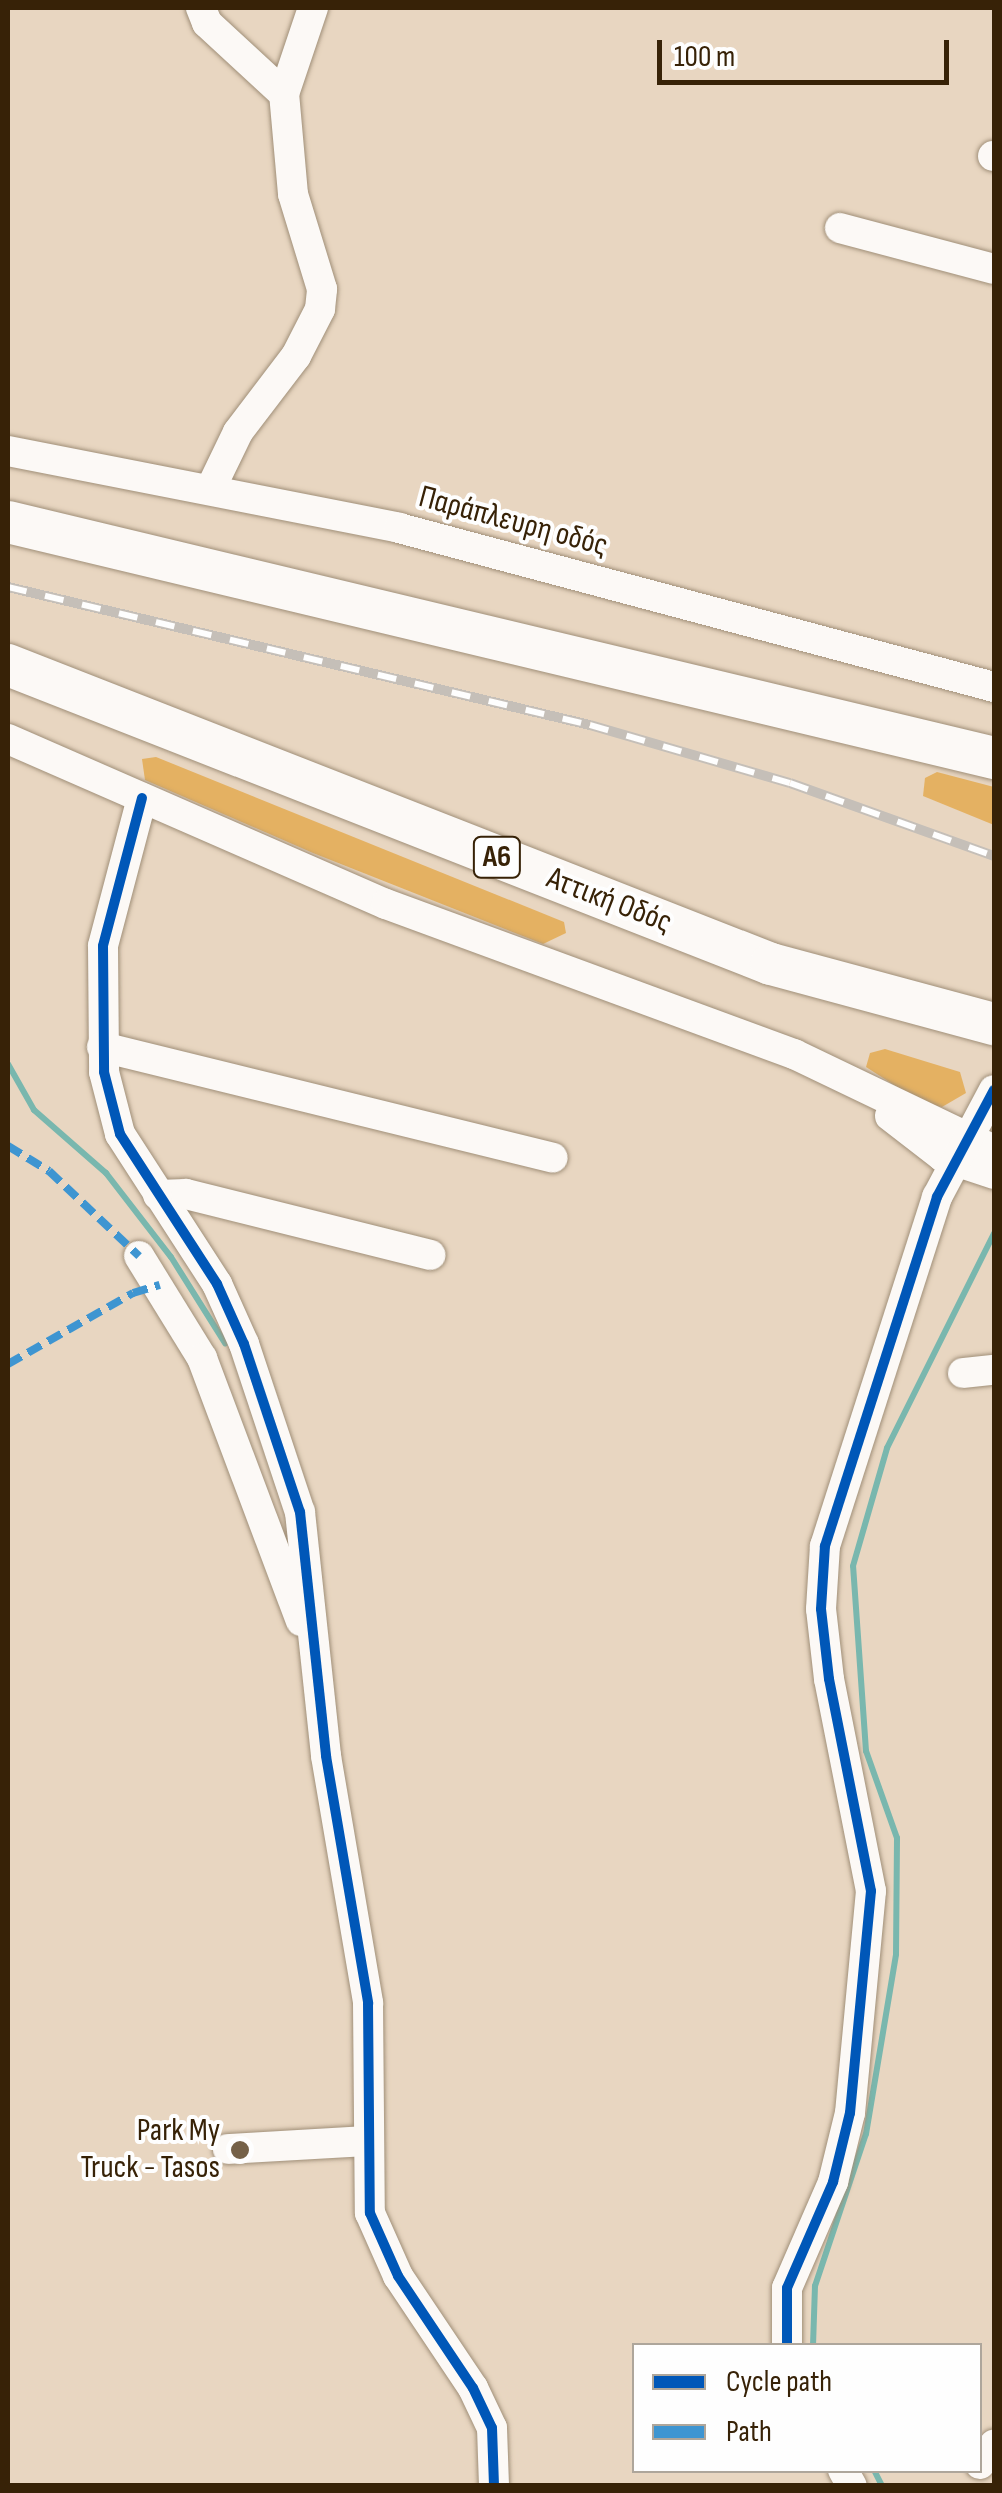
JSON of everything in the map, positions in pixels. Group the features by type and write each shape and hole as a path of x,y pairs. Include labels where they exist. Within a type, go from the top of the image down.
{"highway":[{"path":"8,522 994,758"},
{"name":"Αττική Οδός","path":"8,665 771,964 994,1024"}],"street":[{"path":"201,8 207,23 284,94"},
{"path":"210,490 238,432 296,356 320,309 320,279 293,194 284,94 313,8"},
{"path":"840,228 994,269"},
{"name":"Παράπλευρη οδός","path":"8,451 399,528 994,686"},
{"path":"8,739 386,904 794,1054 972,1150 994,1174"},
{"path":"142,798 103,946 102,1047 120,1134 216,1284 276,1429 300,1512 314,1656 368,2003 364,2141 370,2213 398,2276 486,2414 494,2486"},
{"path":"102,1047 553,1158"},
{"path":"787,2343 787,2288 832,2182 850,2114 871,1890 829,1679 821,1608 825,1546 917,1252 972,1150 994,1090"},
{"path":"158,1195 186,1194 430,1255"},
{"path":"139,1256 202,1358 314,1656"},
{"path":"963,1373 994,1370"},
{"path":"228,2150 364,2141"}],"shaded area":[{"path":"156,757 564,922 566,933 543,944 313,853 145,780 142,759"},
{"path":"937,772 994,787 994,825 923,796 925,778"},
{"path":"885,1049 960,1072 966,1093 942,1107 922,1103 866,1067 870,1053"}],"waterway":[{"path":"8,1064 34,1110 106,1173 171,1257 225,1343"},
{"path":"813,2343 815,2286 866,2134 896,1954 897,1838 866,1751 853,1566 887,1448 994,1233"},
{"path":"876,2473 882,2486"}],"railway":[{"path":"8,587 590,725 790,783 994,856"}],"marked path":[{"path":"8,1146 49,1171 139,1256"},
{"path":"8,1364 133,1293 160,1285"}],"cycle path":[{"path":"142,798 103,946 104,1072 120,1134 217,1284 244,1344 300,1512 326,1756 368,2003 370,2213 398,2276 473,2388 492,2428 494,2486"},
{"path":"787,2343 787,2288 833,2182 850,2113 871,1891 829,1679 821,1609 825,1546 937,1197 994,1090"}],"place":[{"name":"Park My Truck - Tasos","path":"240,2150"}]}
